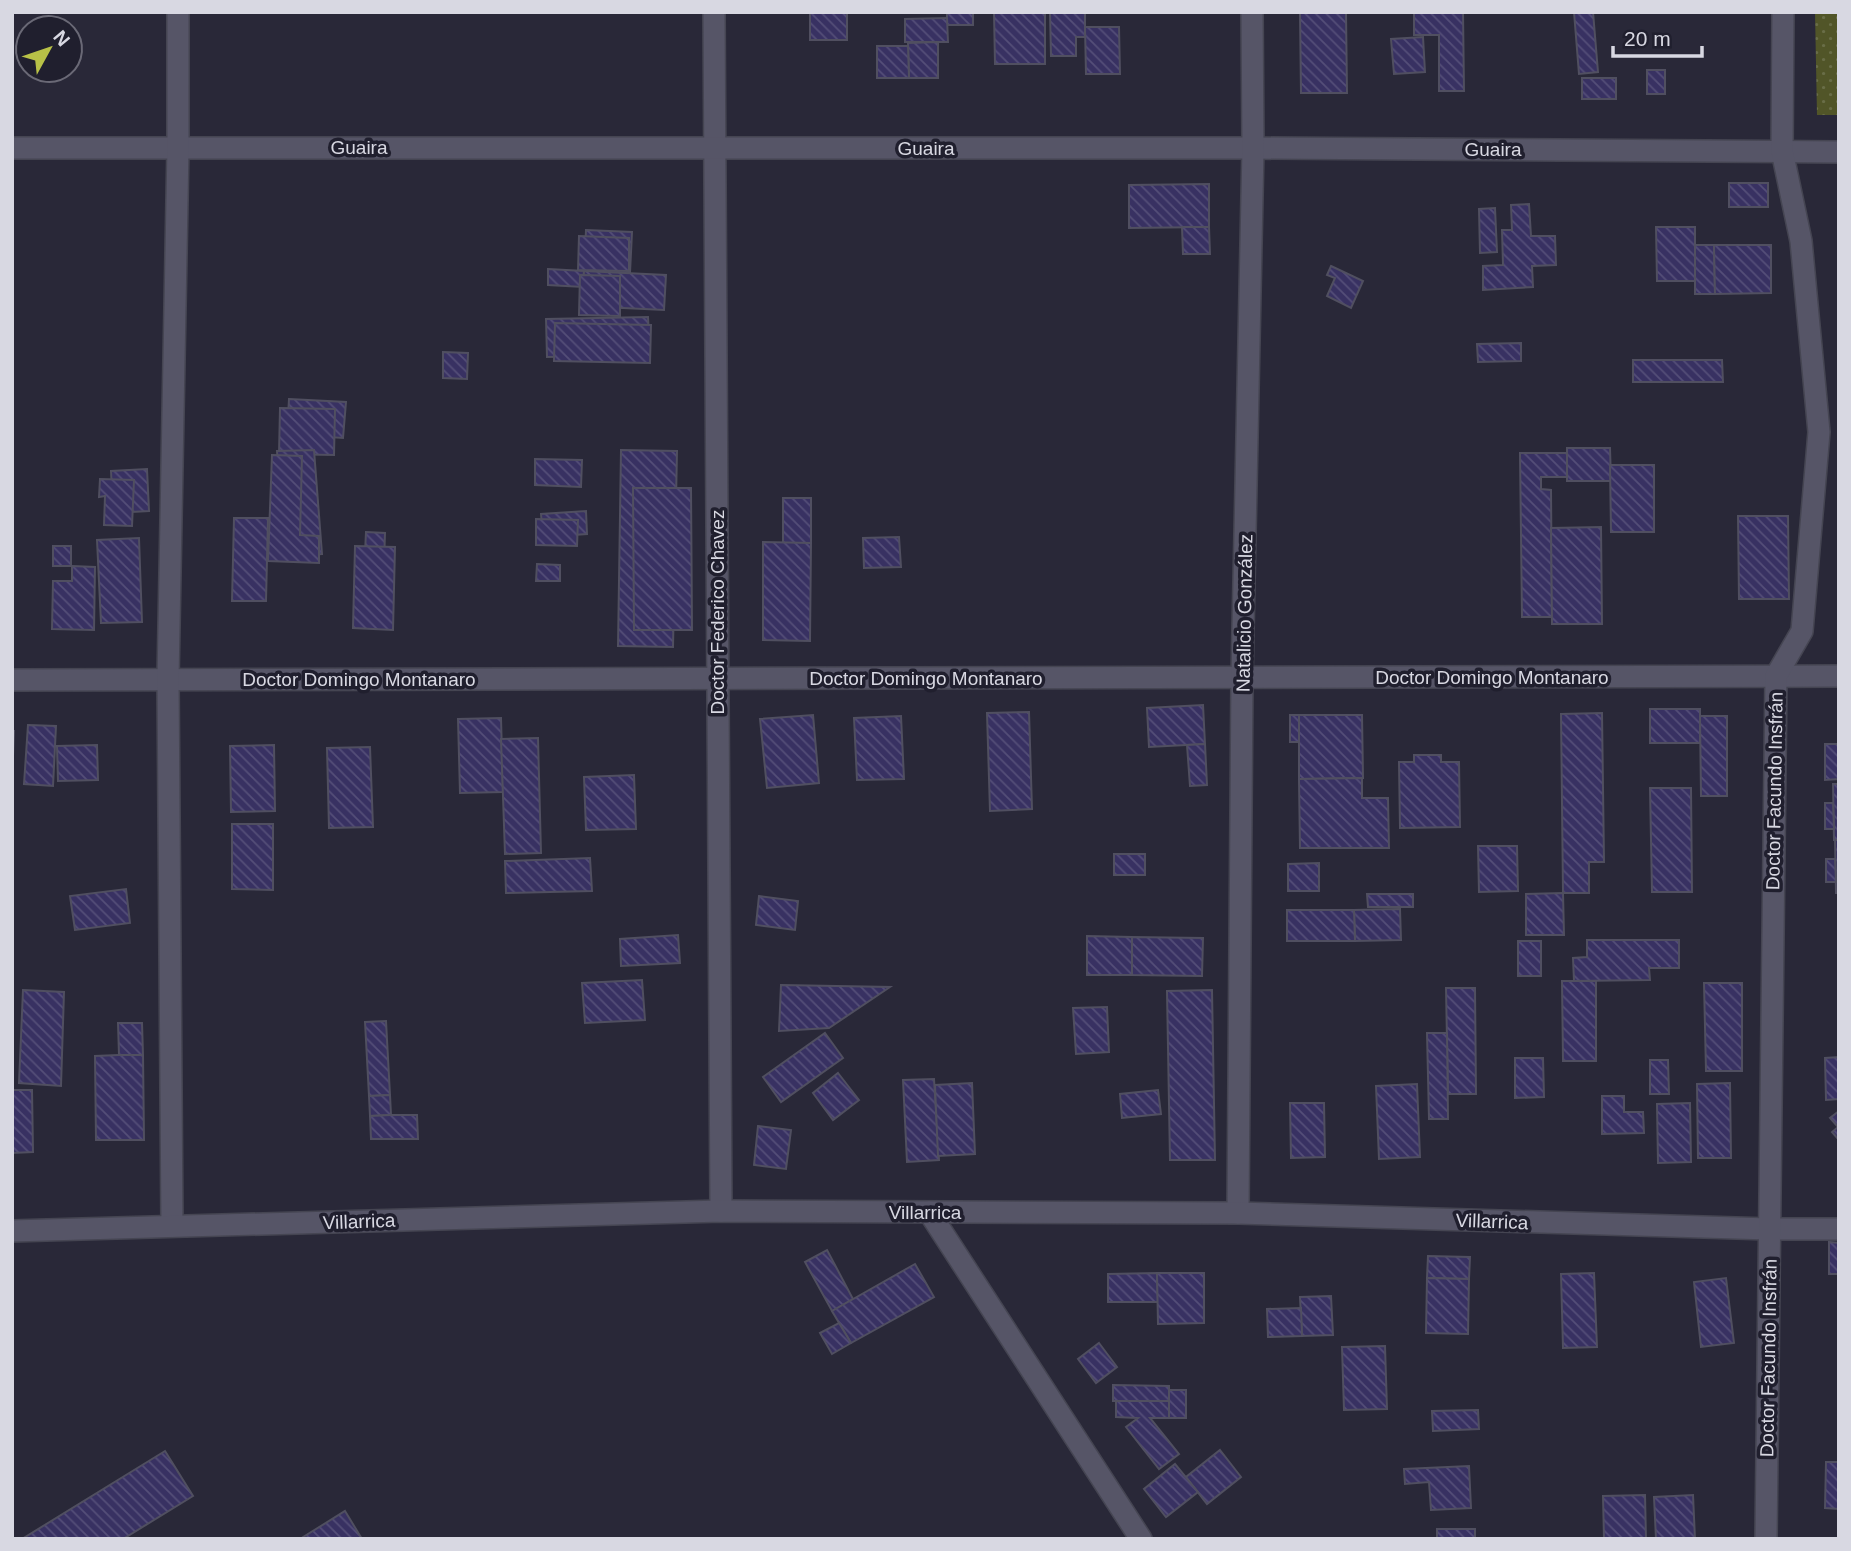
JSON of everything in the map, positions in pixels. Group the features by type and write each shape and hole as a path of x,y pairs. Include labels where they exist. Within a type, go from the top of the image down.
{"street":[{"path":"172,1226 168,679 178,12"},
{"name":"Doctor Federico Chavez","path":"714,12 721,1211"},
{"name":"Natalicio González","path":"1238,1213 1242,678 1253,148 1252,12"},
{"name":"Doctor Facundo Insfrán","path":"1766,1539 1776,676 1802,631 1819,432 1801,241 1782,151 1783,12"},
{"name":"Guaira","path":"12,148 1253,148 1839,152"},
{"name":"Doctor Domingo Montanaro","path":"12,680 1839,676"},
{"name":"Villarrica","path":"12,1231 721,1211 1238,1213 1769,1230 1839,1229"},
{"path":"929,1212 1141,1539"}],"green space":[{"path":"1815,12 1839,12 1839,115 1817,115"}],"building":[{"path":"810,12 847,12 847,40 810,40"},
{"path":"947,12 973,12 973,25 947,25"},
{"path":"994,12 1045,12 1045,64 995,64"},
{"path":"1050,12 1085,12 1085,37 1076,37 1076,56 1051,56"},
{"path":"1300,12 1346,12 1347,93 1301,93"},
{"path":"1414,12 1463,12 1464,91 1439,91 1439,35 1414,35"},
{"path":"1574,12 1593,12 1598,72 1579,74"},
{"path":"947,18 948,42 905,42 905,19"},
{"path":"1085,27 1119,27 1120,74 1086,74"},
{"path":"1423,37 1425,72 1394,74 1391,39"},
{"path":"938,42 938,78 909,78 908,43"},
{"path":"877,46 908,46 909,78 877,78"},
{"path":"1647,70 1665,70 1665,94 1647,94"},
{"path":"1582,78 1616,78 1616,99 1582,99"},
{"path":"1729,183 1768,183 1768,207 1729,207"},
{"path":"1209,184 1209,227 1129,228 1129,185"},
{"path":"1529,204 1531,236 1555,236 1556,265 1532,266 1533,287 1483,290 1483,266 1503,265 1502,230 1512,230 1511,205"},
{"path":"1495,208 1497,252 1480,253 1479,209"},
{"path":"1182,227 1209,227 1210,254 1183,254"},
{"path":"1656,227 1695,227 1695,281 1657,281"},
{"path":"586,230 632,232 630,273 584,271"},
{"path":"579,236 629,238 629,271 578,270"},
{"path":"1695,245 1714,245 1715,294 1695,294"},
{"path":"1714,245 1771,245 1771,293 1715,294"},
{"path":"1331,266 1363,281 1351,308 1327,296 1335,278 1327,275"},
{"path":"548,269 584,271 583,287 548,285"},
{"path":"584,271 666,275 664,310 582,306"},
{"path":"580,275 620,276 620,316 579,315"},
{"path":"648,317 650,355 547,357 546,319"},
{"path":"555,323 651,325 650,363 554,361"},
{"path":"1521,343 1521,361 1478,362 1477,344"},
{"path":"443,352 468,353 467,379 443,378"},
{"path":"1633,360 1722,360 1723,382 1633,382"},
{"path":"289,399 346,402 343,438 287,434"},
{"path":"280,408 335,409 334,455 279,454"},
{"path":"1567,448 1610,448 1611,481 1567,481"},
{"path":"314,450 322,554 284,556 277,451"},
{"path":"621,450 677,451 673,647 618,646"},
{"path":"1520,453 1567,453 1567,477 1541,477 1541,489 1551,490 1552,617 1522,617"},
{"path":"272,455 302,456 300,535 319,536 319,563 268,561"},
{"path":"535,459 582,460 581,487 535,485"},
{"path":"1610,465 1654,465 1654,532 1611,532"},
{"path":"147,469 149,511 113,513 111,471"},
{"path":"100,479 134,480 132,526 104,525 105,496 99,497"},
{"path":"633,488 691,488 692,630 634,630"},
{"path":"783,498 811,498 811,543 783,543"},
{"path":"586,511 587,534 543,537 541,514"},
{"path":"1738,516 1788,516 1789,599 1739,599"},
{"path":"234,518 268,518 266,601 232,601"},
{"path":"536,519 578,520 577,546 536,545"},
{"path":"1601,527 1602,624 1552,624 1551,528"},
{"path":"366,532 385,533 383,596 363,595"},
{"path":"899,537 901,567 864,568 863,538"},
{"path":"139,538 142,622 101,623 97,540"},
{"path":"763,542 811,543 810,641 763,640"},
{"path":"53,546 71,546 71,566 53,566"},
{"path":"355,546 395,547 393,630 353,628"},
{"path":"537,564 560,565 560,581 536,581"},
{"path":"72,566 95,567 94,630 52,629 53,581 72,581"},
{"path":"1203,705 1205,744 1149,747 1147,708"},
{"path":"1650,709 1700,709 1700,743 1650,743"},
{"path":"1029,712 1032,809 990,811 987,713"},
{"path":"1602,713 1604,862 1589,862 1589,893 1563,893 1561,714"},
{"path":"813,715 819,783 767,788 760,719"},
{"path":"1290,715 1299,715 1299,742 1290,742"},
{"path":"1299,715 1362,715 1363,778 1299,779"},
{"path":"901,716 904,779 857,780 854,718"},
{"path":"1700,716 1727,716 1727,796 1701,796"},
{"path":"501,718 503,792 460,793 458,719"},
{"path":"28,725 56,726 53,786 24,784"},
{"path":"12,731 14,731 12,782"},
{"path":"538,738 541,853 505,854 501,739"},
{"path":"1205,744 1207,785 1190,786 1187,745"},
{"path":"1825,744 1839,744 1839,779 1825,780"},
{"path":"97,745 98,780 58,781 57,746"},
{"path":"274,745 275,811 231,812 230,746"},
{"path":"370,747 373,827 329,828 327,748"},
{"path":"1414,755 1441,755 1441,762 1459,762 1460,827 1400,828 1399,762 1414,762"},
{"path":"634,775 636,829 586,830 584,777"},
{"path":"1362,778 1362,798 1388,798 1389,848 1300,848 1299,779"},
{"path":"1833,784 1839,784 1839,840 1834,840"},
{"path":"1650,788 1691,788 1692,892 1652,892"},
{"path":"1825,803 1833,803 1834,829 1825,829"},
{"path":"232,824 273,824 273,890 232,889"},
{"path":"1835,840 1839,840 1839,893 1836,893"},
{"path":"1478,846 1517,846 1518,891 1479,892"},
{"path":"1114,854 1145,854 1145,875 1114,875"},
{"path":"590,858 592,891 506,893 505,861"},
{"path":"1826,859 1835,859 1836,882 1826,882"},
{"path":"1319,863 1319,891 1288,891 1288,864"},
{"path":"126,889 130,923 75,930 70,896"},
{"path":"1563,893 1564,935 1526,935 1526,894"},
{"path":"1367,894 1413,894 1413,907 1368,907"},
{"path":"759,896 798,901 795,930 756,925"},
{"path":"1400,909 1401,940 1355,941 1354,910"},
{"path":"1287,910 1354,910 1355,941 1287,941"},
{"path":"678,935 680,963 621,966 620,939"},
{"path":"1087,936 1132,937 1132,975 1087,975"},
{"path":"1132,937 1203,938 1202,976 1132,975"},
{"path":"1587,940 1679,940 1679,968 1649,968 1650,980 1574,981 1573,958 1587,957"},
{"path":"1518,941 1541,941 1541,976 1518,976"},
{"path":"642,980 645,1020 585,1023 582,983"},
{"path":"1562,981 1596,981 1596,1061 1563,1061"},
{"path":"1704,983 1742,983 1742,1071 1706,1071"},
{"path":"781,985 890,987 829,1028 779,1031"},
{"path":"1446,988 1475,988 1476,1094 1448,1094"},
{"path":"23,990 64,992 61,1086 19,1083"},
{"path":"1212,990 1215,1160 1170,1160 1167,991"},
{"path":"1107,1007 1109,1052 1076,1054 1073,1008"},
{"path":"386,1021 390,1095 369,1096 365,1022"},
{"path":"118,1023 142,1023 143,1055 119,1055"},
{"path":"825,1033 843,1058 781,1102 763,1077"},
{"path":"1427,1033 1447,1033 1448,1119 1429,1119"},
{"path":"143,1055 144,1140 96,1140 95,1056"},
{"path":"1839,1057 1839,1099 1826,1100 1825,1058"},
{"path":"1515,1058 1543,1058 1544,1097 1515,1098"},
{"path":"1650,1060 1668,1060 1669,1094 1650,1094"},
{"path":"838,1073 859,1100 833,1120 813,1093"},
{"path":"934,1079 939,1160 907,1162 903,1080"},
{"path":"972,1083 975,1154 938,1156 935,1085"},
{"path":"1730,1083 1731,1158 1698,1158 1697,1084"},
{"path":"1417,1084 1420,1157 1379,1159 1376,1086"},
{"path":"12,1090 32,1090 33,1152 12,1153"},
{"path":"1158,1090 1161,1114 1122,1118 1120,1094"},
{"path":"390,1095 391,1115 370,1116 369,1096"},
{"path":"1602,1096 1624,1096 1624,1112 1643,1112 1644,1133 1602,1134"},
{"path":"1290,1103 1324,1103 1325,1157 1291,1158"},
{"path":"1690,1103 1691,1162 1658,1163 1657,1104"},
{"path":"1839,1111 1839,1140 1832,1132 1838,1127 1830,1118"},
{"path":"417,1115 418,1139 371,1139 370,1116"},
{"path":"758,1126 791,1130 786,1169 754,1165"},
{"path":"1829,1242 1839,1243 1839,1274 1829,1274"},
{"path":"827,1250 853,1299 832,1311 805,1262"},
{"path":"1428,1256 1470,1257 1469,1279 1427,1278"},
{"path":"915,1264 934,1297 851,1343 832,1311"},
{"path":"1157,1273 1158,1302 1108,1302 1108,1274"},
{"path":"1157,1273 1204,1273 1204,1323 1158,1324"},
{"path":"1594,1273 1597,1347 1563,1348 1561,1274"},
{"path":"1427,1278 1469,1279 1468,1334 1426,1333"},
{"path":"1726,1278 1734,1343 1701,1347 1694,1282"},
{"path":"1331,1296 1333,1335 1302,1336 1300,1297"},
{"path":"1301,1308 1302,1336 1268,1337 1267,1309"},
{"path":"839,1323 851,1343 832,1354 820,1333"},
{"path":"1099,1343 1117,1367 1096,1383 1078,1359"},
{"path":"1385,1346 1387,1409 1344,1410 1342,1347"},
{"path":"1113,1385 1169,1386 1169,1401 1113,1401"},
{"path":"1169,1390 1186,1390 1186,1418 1169,1418"},
{"path":"1116,1401 1169,1401 1169,1418 1150,1418 1179,1454 1159,1469 1126,1427 1138,1418 1116,1417"},
{"path":"1478,1410 1479,1429 1433,1431 1432,1411"},
{"path":"1220,1450 1241,1477 1207,1504 1186,1477"},
{"path":"165,1451 193,1496 123,1539 22,1539"},
{"path":"1826,1462 1839,1462 1839,1509 1825,1508"},
{"path":"1175,1464 1198,1492 1166,1517 1144,1489"},
{"path":"1469,1466 1471,1508 1431,1510 1429,1482 1405,1484 1404,1469"},
{"path":"1645,1495 1646,1539 1604,1539 1603,1496"},
{"path":"1693,1495 1695,1539 1656,1539 1654,1497"},
{"path":"345,1511 362,1539 300,1539"},
{"path":"1437,1529 1475,1529 1475,1539 1437,1539"}]}
